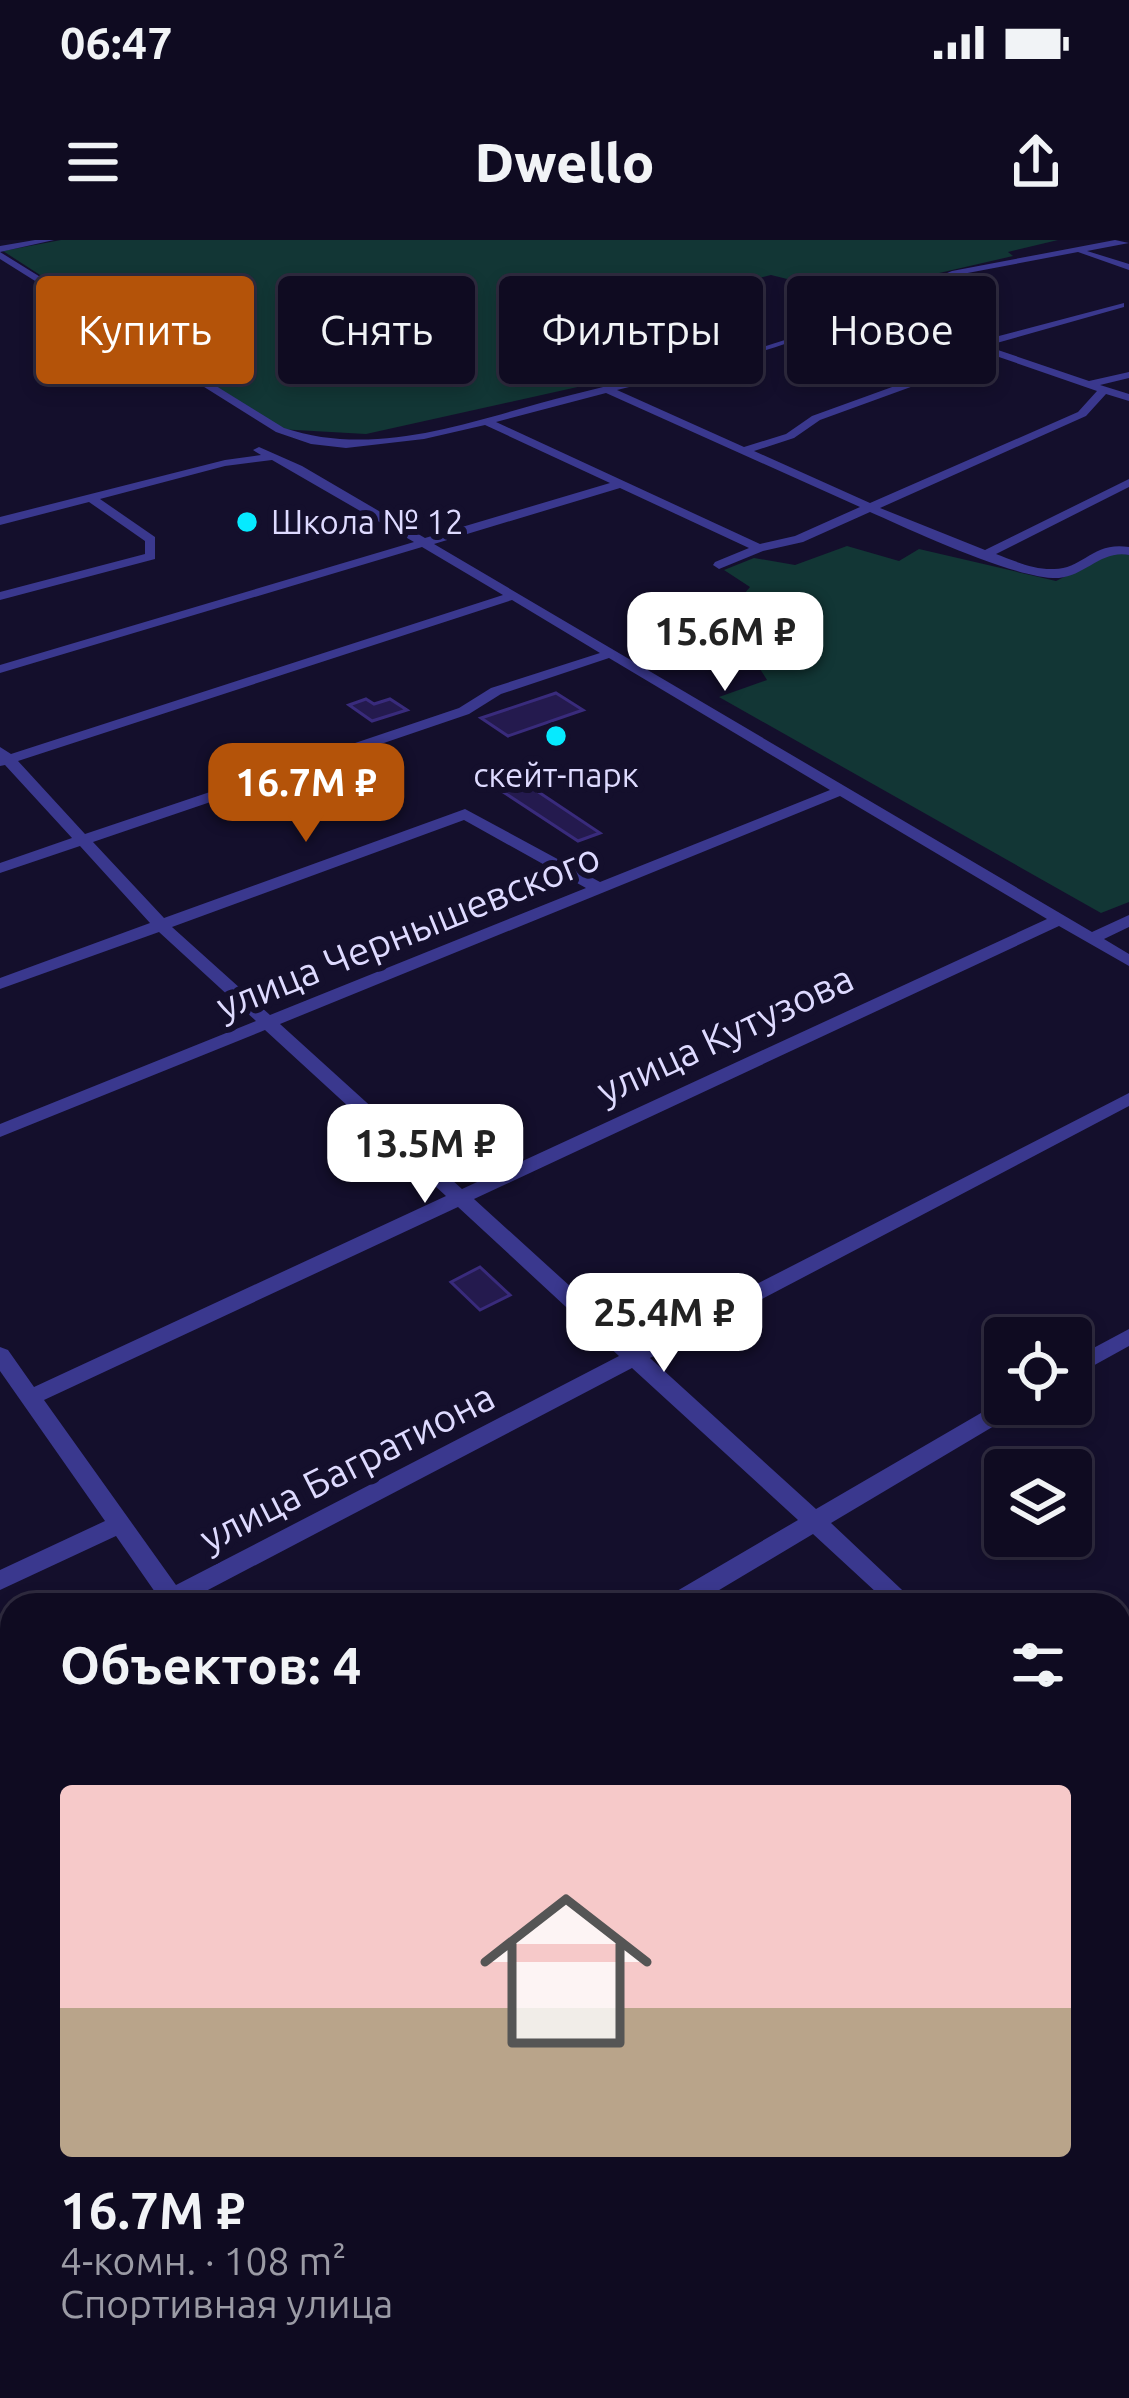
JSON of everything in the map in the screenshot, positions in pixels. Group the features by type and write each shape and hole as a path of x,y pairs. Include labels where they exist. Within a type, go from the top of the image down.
{"street":[{"path":"0,252 50,240"},
{"path":"950,276 1129,240"},
{"path":"1090,250 1129,267"},
{"path":"1113,257 1129,251"},
{"path":"0,252 302,451 424,544 1129,961"},
{"path":"996,340 1121,305"},
{"path":"0,521 211,461 397,440 760,352 787,341"},
{"path":"746,450 790,436 816,418 998,352 1129,398"},
{"path":"1090,384 1129,375"},
{"path":"607,389 1017,567 1060,574 1112,548 1129,551"},
{"path":"718,565 759,548 799,539 1082,414 1104,390"},
{"path":"483,420 759,548"},
{"path":"246,458 276,435"},
{"path":"259,450 274,457"},
{"path":"989,553 1129,482"},
{"path":"0,669 624,483"},
{"path":"0,596 151,556 151,540 91,498"},
{"path":"513,596 2,758 162,926 267,1025 893,1593"},
{"path":"0,868 464,711 496,692 609,654"},
{"name":"улица Чернышевского","path":"0,1131 840,791"},
{"path":"0,984 465,814 598,888"},
{"name":"улица Кутузова","path":"29,1398 1059,920"},
{"path":"1092,939 1129,920"},
{"name":"улица Багратиона","path":"190,1593 1129,1099"},
{"path":"1092,1358 1129,1336"},
{"path":"0,1355 169,1593"},
{"path":"694,1593 984,1421"},
{"path":"0,1581 118,1525"}],"green space":[{"path":"61,240 1058,240 926,276 499,276 499,384 591,384 366,434 278,429 208,384 254,384 254,276 42,276 3,251"},
{"path":"847,546 899,561 919,549 1056,581 1115,552 1129,555 1129,902 1101,913 719,697 767,680 726,615 750,587 724,570 754,558 795,565"}],"building":[{"path":"556,693 583,710 508,736 481,718"},
{"path":"366,699 374,704 390,699 407,710 372,721 349,705"},
{"path":"510,773 600,833 578,841 488,782"},
{"path":"480,1267 510,1295 480,1310 451,1282"}],"place":[{"name":"Школа № 12","path":"247,522"},
{"name":"скейт-парк","path":"556,736"}]}
